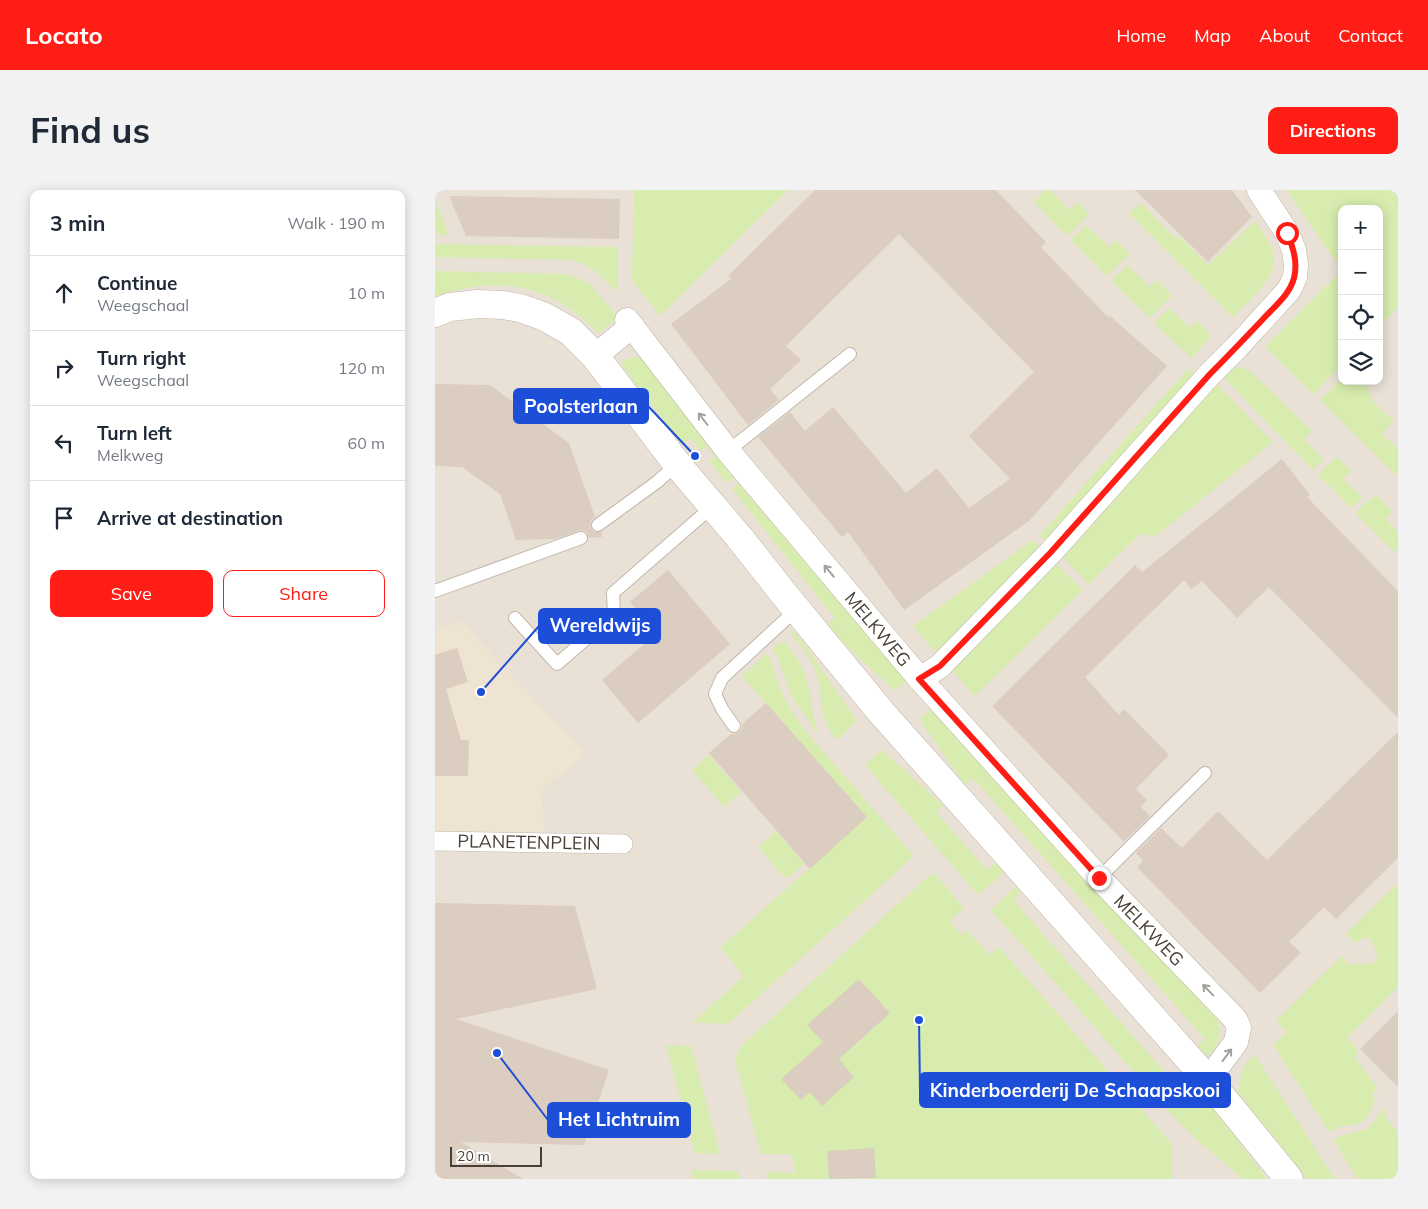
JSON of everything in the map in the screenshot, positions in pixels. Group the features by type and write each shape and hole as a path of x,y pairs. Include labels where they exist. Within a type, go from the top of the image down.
{"street":[{"path":"919,679 940,666 1051,552 1210,374 1289,290 1295,277 1294,250 1287,233 1259,190"},
{"path":"435,313 450,306 479,304 520,308 543,316 570,331 595,356 677,464 881,712 1208,1080 1289,1179"},
{"name":"MELKWEG","path":"595,356 629,323 728,451 919,679 1099,878 1235,1019 1239,1027 1236,1042 1208,1080"},
{"name":"PLANETENPLEIN","path":"435,841 623,844"}],"lane":[{"path":"728,451 850,354"},
{"path":"598,525 657,482 677,464"},
{"path":"515,618 557,664 614,615 613,593 713,506"},
{"path":"435,591 581,538"},
{"path":"733,726 715,694 722,678 797,609"},
{"path":"1099,878 1205,773"}],"shaded area":[{"path":"435,190 1398,190 1398,1179 435,1179"},
{"path":"460,620 585,754 541,791 545,835 435,833 435,630"}],"green space":[{"path":"634,190 788,190 660,316 632,280"},
{"path":"1046,190 1050,190 1070,210 1078,202 1089,214 1067,236 1034,202"},
{"path":"1286,190 1398,190 1398,307 1385,321 1383,319 1383,205 1338,205 1338,264"},
{"path":"435,200 449,235 435,234"},
{"path":"1141,203 1176,239 1179,236 1208,265 1255,221 1273,251 1274,265 1271,273 1260,289 1233,317 1129,213"},
{"path":"1086,225 1109,247 1116,240 1130,254 1106,276 1071,240"},
{"path":"435,244 618,247 618,288 614,290 596,272 573,260 435,257"},
{"path":"1127,265 1150,287 1156,280 1172,295 1150,318 1111,281"},
{"path":"435,271 567,274 589,283 615,314 616,320 598,333 572,310 556,300 523,288 505,286 470,287 435,297"},
{"path":"1336,276 1338,278 1338,368 1313,394 1265,347"},
{"path":"1169,308 1190,328 1198,321 1211,337 1191,358 1154,323"},
{"path":"634,357 641,358 647,362 736,475 727,483 709,461 715,457 706,446 700,451 691,438 682,445 621,364"},
{"path":"1236,367 1250,371 1312,431 1304,440 1324,459 1313,470 1223,377"},
{"path":"1188,369 1194,374 1046,542 1040,535"},
{"path":"1338,383 1338,385 1368,385 1372,399 1394,421 1382,434 1398,449 1398,477 1320,400"},
{"path":"1217,384 1273,442 1156,536 1140,534 1089,584 1063,558"},
{"path":"1337,457 1351,471 1343,479 1362,497 1351,508 1318,475"},
{"path":"741,482 908,679 896,690 841,641 827,624 835,618 732,489"},
{"path":"1376,495 1392,511 1385,519 1398,532 1398,548 1394,552 1355,513"},
{"path":"1033,540 1040,547 936,653 913,626"},
{"path":"1056,564 1083,590 975,696 952,670"},
{"path":"793,631 806,646 857,721 838,739 831,732 824,715 815,669 804,650 790,634"},
{"path":"783,640 797,659 805,675 818,735 792,697 776,654 772,649"},
{"path":"767,653 781,691 803,728 914,856 728,1024 693,1022 744,976 720,948 867,817 742,676"},
{"path":"934,707 1217,1015 1220,1027 1218,1043 1207,1056 1197,1046 1205,1039 973,778 965,785 919,719"},
{"path":"882,750 943,805 936,812 987,870 996,863 1003,871 978,895 865,765"},
{"path":"709,755 741,792 724,807 692,770"},
{"path":"776,831 804,864 786,879 758,847"},
{"path":"935,874 964,908 950,921 961,935 967,930 989,955 999,947 1172,1144 1172,1179 768,1179 766,1172 796,1173 791,1154 761,1154 736,1064 736,1056 739,1049 930,875"},
{"path":"1398,883 1398,987 1347,1038 1358,1049 1356,1059 1378,1088 1371,1095 1375,1100 1369,1115 1363,1122 1341,1126 1329,1132 1273,1045 1287,1032 1276,1021 1343,955 1347,964 1371,964 1376,960 1378,955 1371,940 1365,937 1355,943 1346,934"},
{"path":"1015,887 1021,892 1013,900 1171,1079 1181,1071 1223,1121 1267,1179 1243,1179 1182,1125 991,910"},
{"path":"666,1045 691,1046 720,1154 695,1153"},
{"path":"1255,1055 1335,1179 1306,1179 1237,1091 1240,1088 1245,1065"},
{"path":"1382,1107 1388,1120 1398,1131 1398,1179 1358,1179 1333,1140 1349,1133 1366,1129 1371,1125"},
{"path":"691,1170 738,1171 740,1179 693,1179"}],"building":[{"path":"815,190 996,190 1046,242 1041,247 1109,318 1110,316 1167,366 1030,520 904,610 848,532 842,537 758,437 790,412 805,431 833,407 906,493 937,468 969,508 1010,479 969,436 1034,372 899,234 786,346 801,360 770,389 779,400 748,425 671,324 731,279 728,276"},
{"path":"1135,190 1232,190 1252,217 1208,262"},
{"path":"449,196 620,199 619,239 466,236"},
{"path":"435,384 490,385 569,443 595,517 591,521 590,526 594,532 601,532 602,537 589,538 587,532 582,530 555,539 516,540 500,494 462,467 435,466"},
{"path":"1282,459 1310,495 1307,497 1398,591 1398,718 1269,587 1237,618 1202,581 1191,589 1184,580 1085,677 1119,715 1124,709 1169,755 1136,789 1147,800 1141,807 1150,816 1124,842 992,706 1135,565 1142,572"},
{"path":"668,570 730,644 638,723 602,680 657,633 630,602"},
{"path":"457,648 468,682 446,689 461,740 469,740 468,776 435,776 435,655"},
{"path":"766,703 867,817 810,869 709,753 731,734 739,732 742,729 742,724"},
{"path":"1398,732 1398,858 1336,919 1324,907 1289,942 1301,953 1260,993 1137,867 1143,861 1136,853 1161,828 1182,848 1218,811 1267,860"},
{"path":"435,903 575,906 597,989 456,1019 609,1070 584,1145 461,1142 523,1179 435,1179"},
{"path":"859,979 890,1013 839,1059 854,1077 822,1106 810,1092 801,1100 781,1079 823,1042 807,1025"},
{"path":"1398,1011 1398,1087 1360,1049"},
{"path":"874,1148 876,1178 829,1179 827,1151"}],"place":[{"name":"Poolsterlaan","path":"695,456"},
{"name":"Wereldwijs","path":"481,692"},
{"name":"Kinderboerderij De Schaapskooi","path":"919,1020"},
{"name":"Het Lichtruim","path":"497,1053"}],"route":[{"path":"1099,878 919,679 940,666 1051,552 1210,374 1289,290 1295,277 1296,265 1294,250 1287,233"}]}
